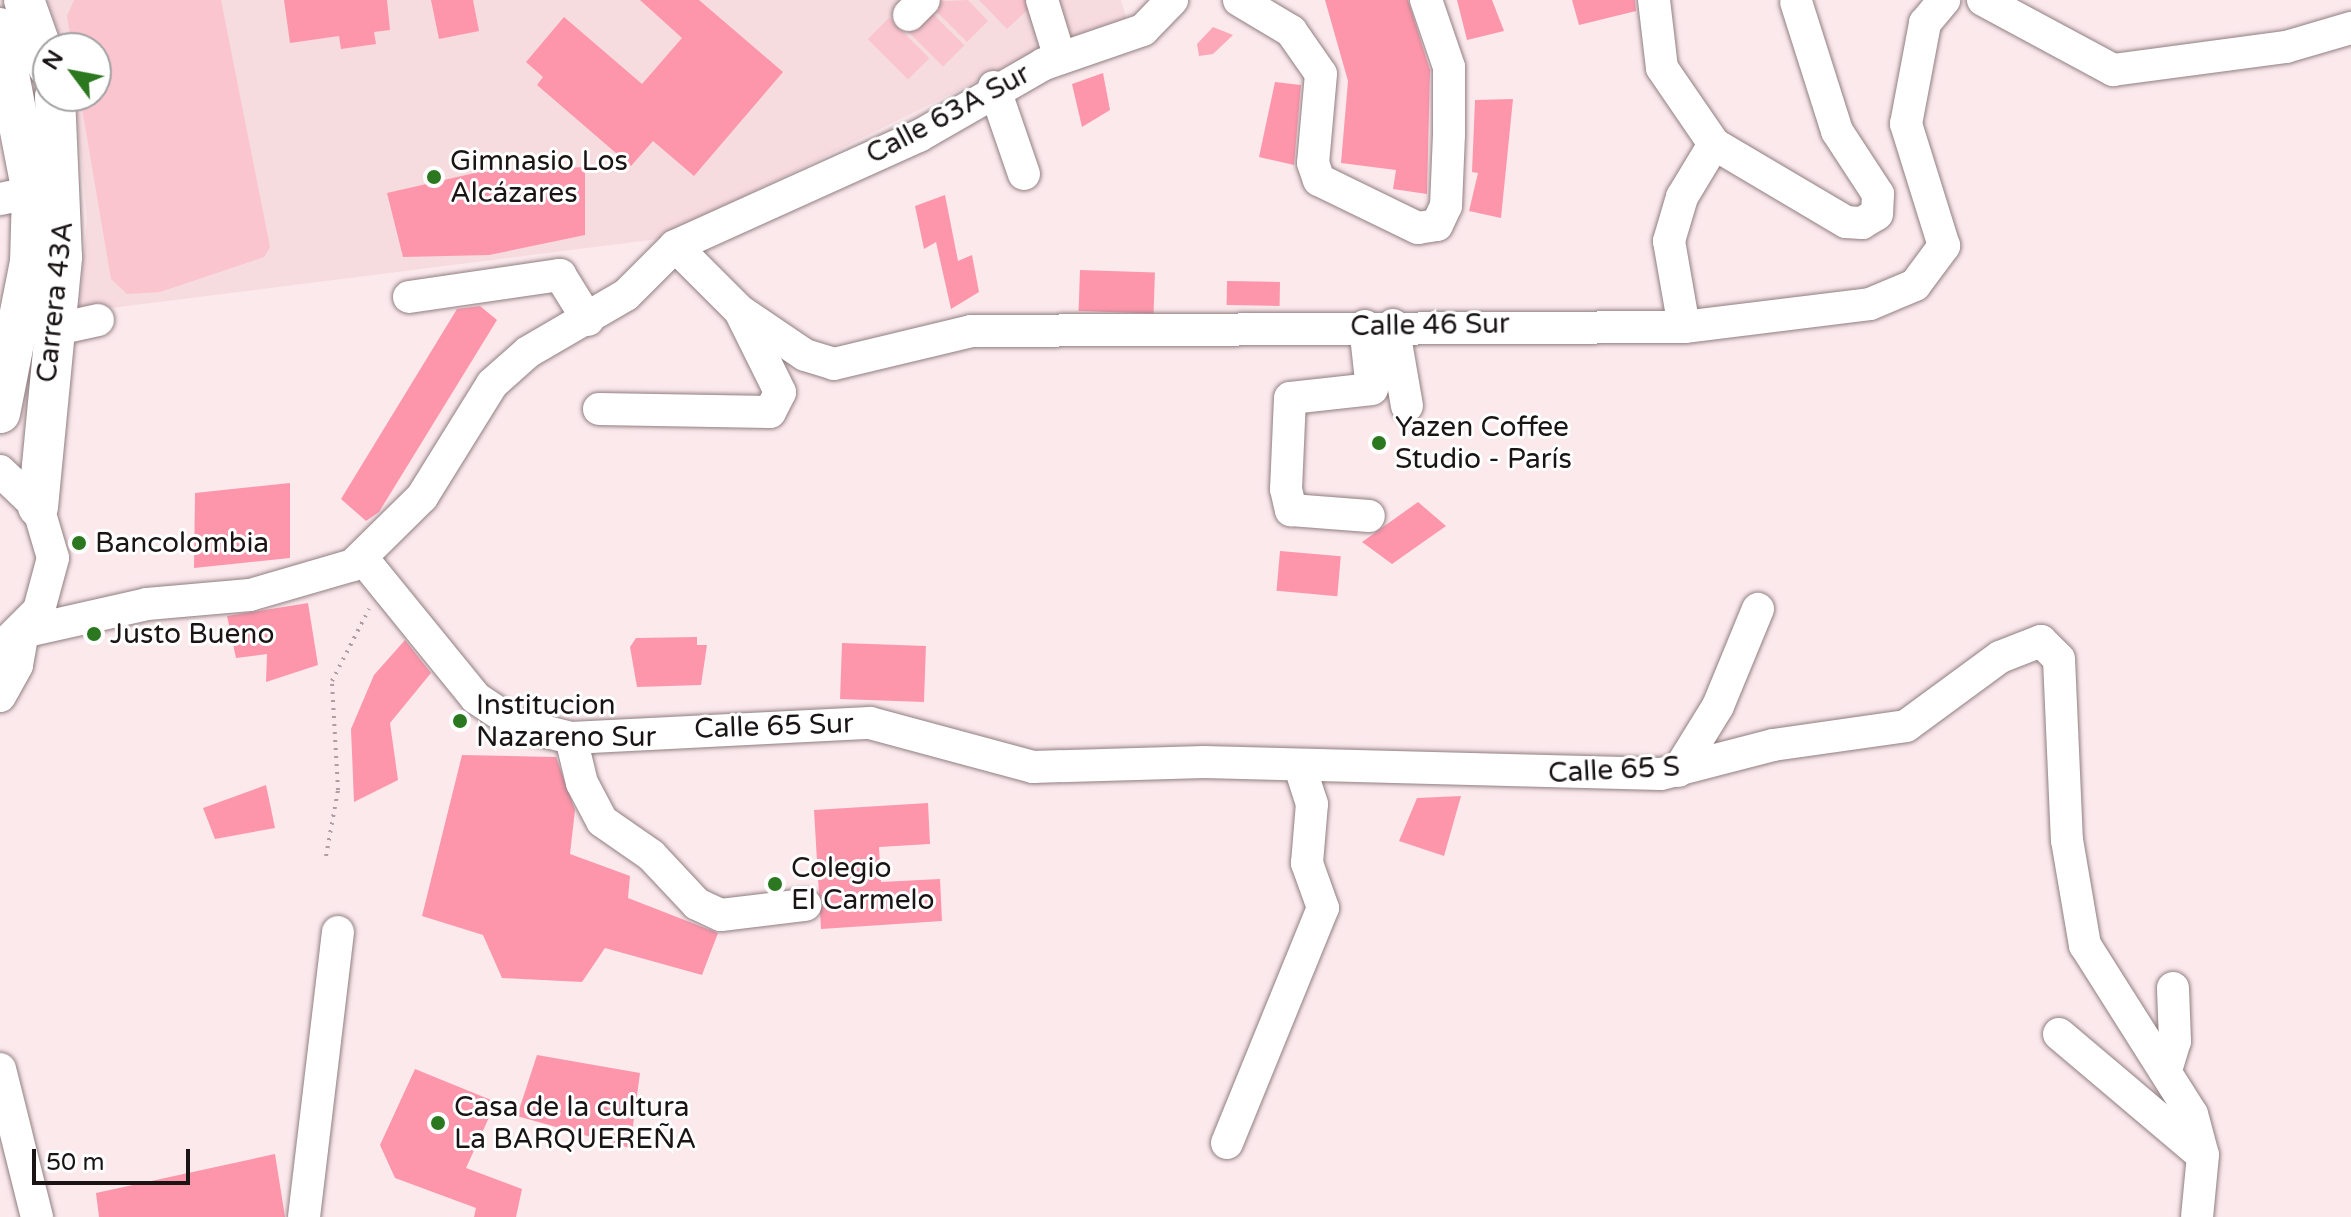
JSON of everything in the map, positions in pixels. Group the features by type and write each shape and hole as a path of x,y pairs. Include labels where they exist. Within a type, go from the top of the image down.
{"main road":[{"path":"24,0 35,32"},
{"name":"Carrera 43A","path":"2,401 30,262 16,195 3,49"},
{"name":"Carrera 43A","path":"38,507 64,201 56,112"}],"street":[{"path":"1042,0 1060,58"},
{"name":"Calle 63A Sur","path":"675,246 919,136 994,87 1060,58 1143,30 1172,0"},
{"path":"1239,0 1291,31 1321,74 1313,163 1319,180 1418,228 1437,225 1446,206 1449,134 1449,67 1426,0"},
{"path":"1654,0 1662,68 1714,144 1846,222 1862,223 1877,214 1867,172 1837,131 1796,2"},
{"name":"Calle 46 Sur","path":"675,246 740,311 805,355 834,364 971,331 1379,326 1684,327 1870,304 1915,285 1944,246 1941,223 1909,150 1906,124 1925,23 1944,0"},
{"path":"1983,0 2113,70 2286,47 2351,28"},
{"path":"994,87 1024,174"},
{"path":"1684,327 1669,241 1682,197 1714,144"},
{"path":"12,640 147,604 250,595 358,562 422,497 492,384 528,352 588,320 675,246"},
{"path":"409,297 560,275 588,320"},
{"path":"599,409 770,412 780,392 740,311"},
{"path":"53,330 98,320"},
{"path":"1379,326 1407,406"},
{"path":"1369,516 1297,512 1288,508 1290,398 1372,389 1379,326"},
{"path":"0,471 38,507 53,558 39,610 12,640"},
{"name":"Calle 65 Sur","path":"358,562 476,698 515,724 571,738 870,723 1033,767 1255,765"},
{"path":"1678,771 1718,706 1758,609"},
{"path":"0,696 17,665 12,640"},
{"name":"Calle 65 S","path":"1255,765 1678,771 1773,745 1906,726 1953,687 2026,642 2041,641 2059,659 2067,840 2085,945 2108,990 2167,1067 2203,1155"},
{"path":"571,738 582,783 602,821 651,855 697,904 721,915 805,905"},
{"path":"1227,1143 1323,908 1307,863 1312,804 1300,768"},
{"path":"304,1217 338,932"},
{"path":"2167,1067 2175,1041 2173,988"},
{"path":"2059,1034 2203,1155 2197,1217"},
{"path":"0,1069 5,1112 37,1217"}],"path":[{"path":"326,856 338,790 332,681 371,606 358,562"}],"shaded area":[{"name":"Gimnasio Los Alcázares","path":"47,0 1121,0 1127,20 1056,42 658,239 79,312 87,220 77,112 112,112 112,32 58,32"},
{"path":"74,0 221,0 270,247 264,257 160,292 127,294 111,279 83,112 112,112 112,32 70,32 67,16"},
{"path":"968,0 988,21 967,42 927,2"},
{"path":"979,0 1036,0 1037,1 1007,29"},
{"path":"924,5 964,45 943,67 903,26"},
{"path":"889,18 929,58 908,80 868,39"},
{"path":"1213,27 1233,35 1213,54 1199,56 1197,44"}],"building":[{"path":"284,0 387,0 390,30 374,32 376,44 341,49 339,36 290,43"},
{"path":"431,0 473,0 479,31 439,39"},
{"path":"640,0 699,0 783,72 694,176 653,141 631,166 537,85 543,77 526,62 564,17 642,84 682,38"},
{"path":"1325,0 1408,0 1430,70 1427,194 1393,189 1396,170 1341,163 1348,81"},
{"path":"1457,0 1492,0 1504,31 1467,40"},
{"path":"1572,0 1635,0 1636,11 1579,25"},
{"path":"1103,73 1110,110 1082,127 1072,84"},
{"path":"1275,82 1301,85 1294,165 1259,157"},
{"path":"1513,99 1501,218 1469,211 1478,173 1472,172 1475,100"},
{"path":"585,167 585,235 489,255 403,257 387,193 479,172"},
{"path":"945,195 958,261 972,255 979,292 951,309 936,242 924,249 915,206"},
{"path":"1080,270 1155,273 1154,314 1079,311"},
{"path":"1227,281 1280,282 1280,306 1227,305"},
{"path":"480,306 497,320 379,512 366,521 341,499 457,309"},
{"path":"290,483 290,558 194,568 195,493"},
{"path":"1418,502 1446,526 1392,564 1362,542"},
{"path":"1280,551 1341,556 1337,596 1277,591"},
{"path":"308,603 318,665 266,682 267,654 236,658 227,616"},
{"path":"697,637 697,645 707,645 701,685 637,687 630,647 636,638"},
{"path":"405,640 431,673 390,723 398,780 354,802 351,729 374,675"},
{"path":"842,643 926,646 924,702 840,699"},
{"path":"462,755 556,757 575,810 570,854 630,876 628,898 718,933 702,975 605,948 582,982 502,978 483,935 422,916"},
{"path":"266,785 275,828 215,839 203,808"},
{"path":"1461,796 1444,856 1399,841 1417,798"},
{"path":"928,803 930,844 879,847 881,882 940,879 942,921 821,929 814,810"},
{"path":"537,1055 640,1073 630,1148 517,1116"},
{"name":"Casa de la cultura La BARQUEREÑA","path":"415,1069 496,1102 466,1168 522,1189 516,1217 474,1217 476,1208 395,1178 380,1145"},
{"path":"275,1154 285,1217 99,1217 96,1193"}],"place":[{"name":"Gimnasio Los Alcázares","path":"434,177"},
{"name":"Yazen Coffee Studio - París","path":"1379,443"},
{"name":"Bancolombia","path":"79,543"},
{"name":"Justo Bueno","path":"94,634"},
{"name":"Institucion Nazareno Sur","path":"460,721"},
{"name":"Colegio El Carmelo","path":"775,884"},
{"name":"Casa de la cultura La BARQUEREÑA","path":"438,1123"}]}
